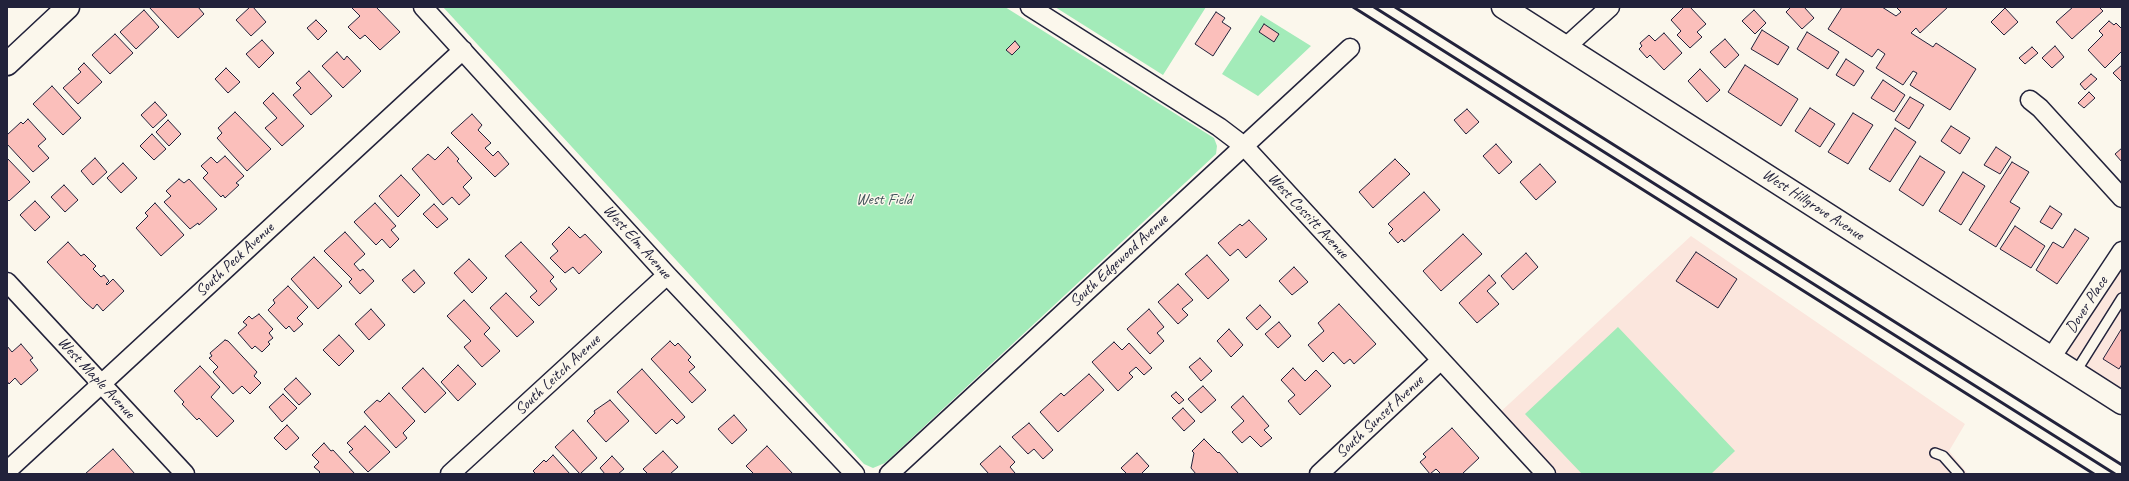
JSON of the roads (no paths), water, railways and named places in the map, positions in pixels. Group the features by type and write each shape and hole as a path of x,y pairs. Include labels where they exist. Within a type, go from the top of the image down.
{"street":[{"path":"7,64 68,7"},
{"name":"West Elm Avenue","path":"423,7 464,50 666,275 855,474"},
{"name":"West Cossitt Avenue","path":"1030,7 1219,127 1244,146 1546,474"},
{"name":"West Hillgrove Avenue","path":"1503,7 1567,46 2122,403"},
{"path":"1567,46 1610,7"},
{"name":"South Edgewood Avenue","path":"889,474 1350,48"},
{"name":"South Peck Avenue","path":"7,471 464,50"},
{"path":"2030,100 2040,108 2122,198"},
{"name":"Dover Place","path":"2051,358 2122,251"},
{"name":"South Leitch Avenue","path":"450,474 666,275"},
{"name":"West Maple Avenue","path":"7,282 185,474"},
{"name":"South Sunset Avenue","path":"1319,474 1441,360"}],"lane":[{"path":"2074,373 2122,298"},
{"path":"1935,453 1943,456 1959,474"}],"railway":[{"path":"1353,7 2094,474"},
{"path":"1374,7 2115,474"},
{"path":"1395,7 2122,465"}],"park label":[{"name":"West Field","path":"884,200"}]}
